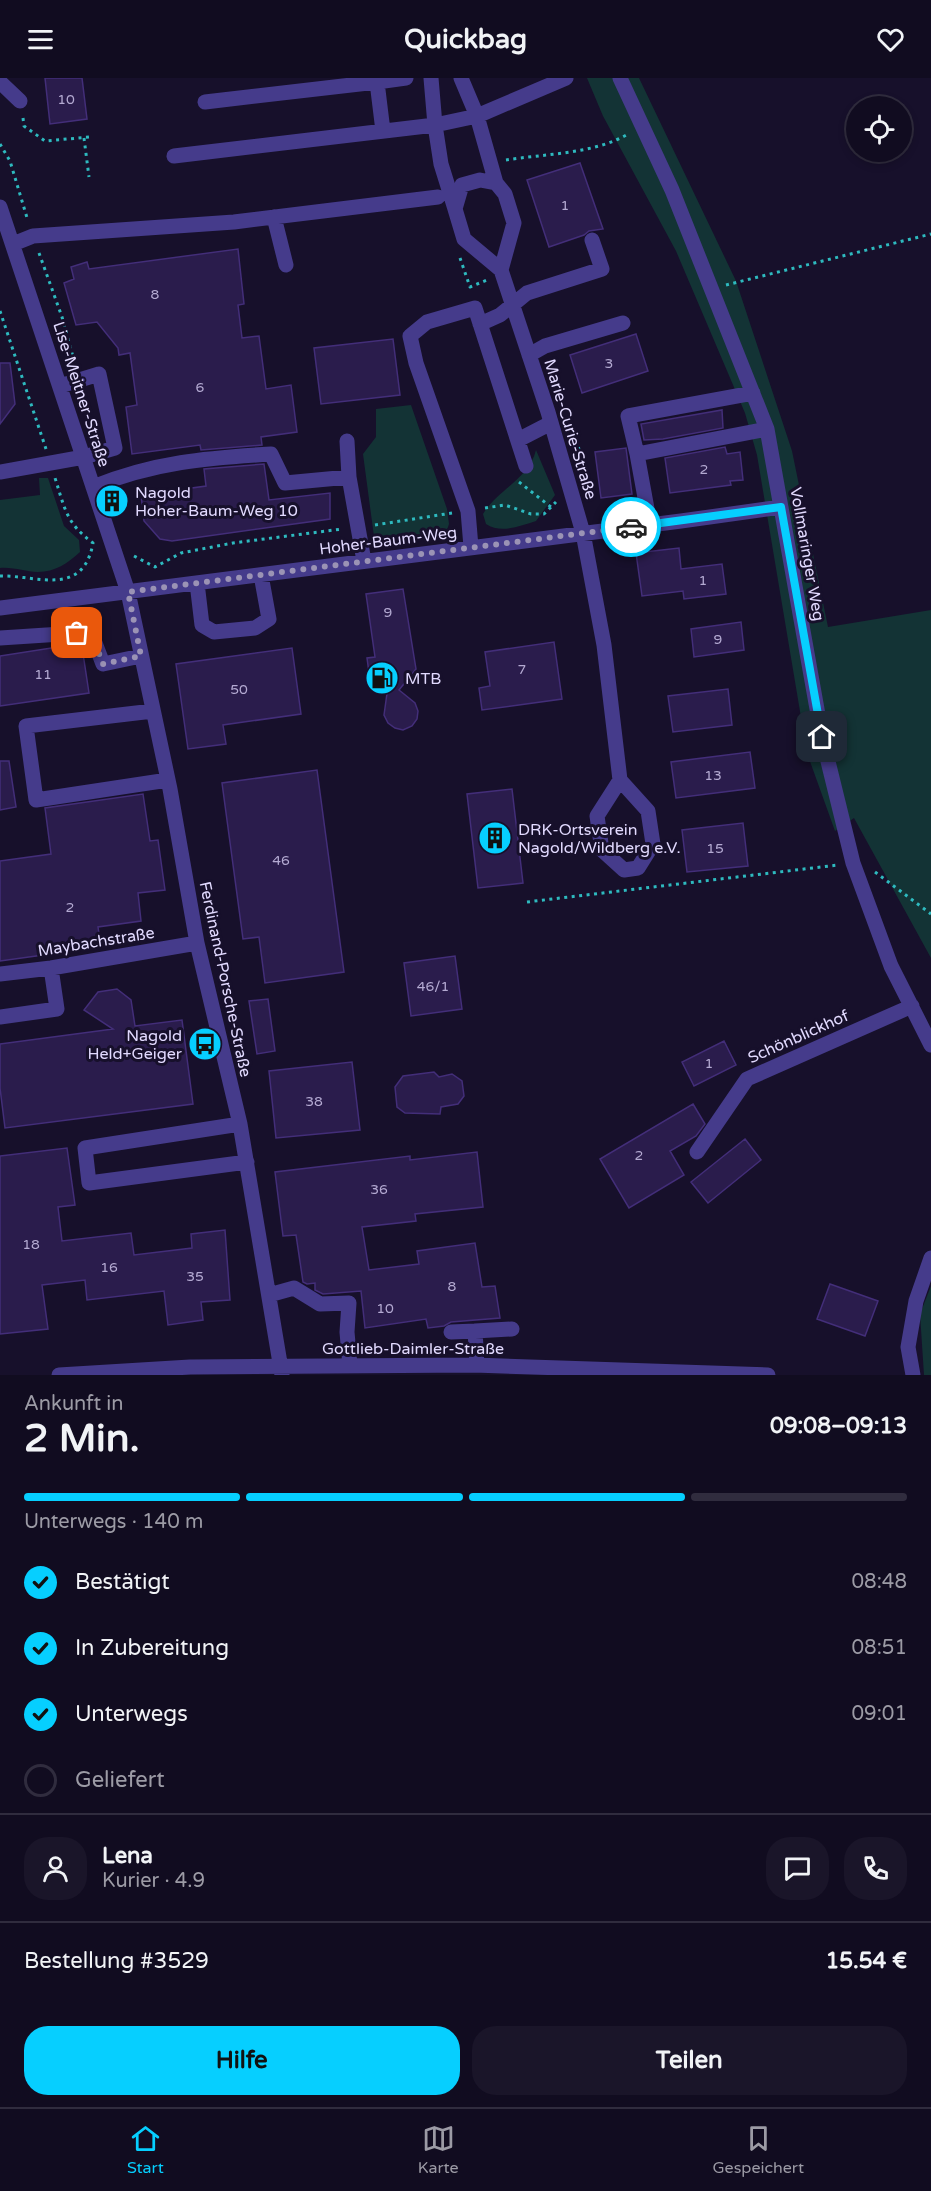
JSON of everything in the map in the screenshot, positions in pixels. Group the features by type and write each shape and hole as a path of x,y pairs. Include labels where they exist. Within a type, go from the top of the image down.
{"street":[{"path":"205,102 406,78"},
{"path":"432,78 435,124 441,164 464,239 501,270 514,223 505,194 496,183 477,116 461,78"},
{"path":"174,156 383,131 477,116 566,78"},
{"name":"Vollmaringer Weg","path":"620,78 672,190 767,429 822,737 854,863 891,966 931,1045"},
{"path":"377,81 383,131"},
{"path":"0,82 20,101"},
{"path":"455,209 462,185 480,180 496,183"},
{"path":"13,244 33,236 234,222 438,197"},
{"name":"Lise-Meitner-Straße","path":"0,207 128,592"},
{"path":"274,217 286,265"},
{"path":"480,324 500,315 527,293 602,269 592,240"},
{"name":"Marie-Curie-Straße","path":"501,270 551,423 583,532 604,645 620,780"},
{"path":"471,547 468,511 416,363 410,336 427,322 475,308 526,465"},
{"path":"529,355 546,346 623,323"},
{"path":"0,472 84,457 115,448 99,374 60,386"},
{"path":"650,525 628,416 753,393"},
{"path":"518,440 551,423"},
{"path":"637,454 767,429"},
{"path":"347,441 349,477 364,561"},
{"path":"93,487 114,478 194,459 271,454 285,483 349,477"},
{"name":"Hoher-Baum-Weg","path":"0,608 781,507"},
{"path":"197,583 202,625 214,632 255,628 269,619 261,575"},
{"name":"Ferdinand-Porsche-Straße","path":"128,592 168,780 197,943 240,1124 282,1371"},
{"path":"0,638 77,633 95,643 103,664 141,656"},
{"path":"153,711 26,726 36,800 168,780"},
{"path":"620,780 648,810 653,844 638,868 624,870 602,850 597,816 620,780"},
{"name":"Maybachstraße","path":"0,974 51,968 197,943"},
{"path":"0,1017 57,1010 51,968"},
{"name":"Schönblickhof","path":"697,1152 747,1079 912,1006"},
{"path":"240,1124 85,1148 89,1183 247,1162"},
{"path":"913,1375 908,1347 916,1301 931,1258"},
{"path":"269,1295 294,1288 320,1304 349,1303 347,1332 350,1366"},
{"path":"451,1332 512,1329"},
{"path":"475,1331 477,1365"},
{"name":"Gottlieb-Daimler-Straße","path":"59,1375 190,1367 282,1371 350,1366 477,1365 768,1375"}],"path":[{"path":"20,101 24,126 45,141 90,137"},
{"path":"490,162 591,148 616,141 642,126"},
{"path":"84,138 89,177"},
{"path":"0,144 10,161 81,381"},
{"path":"712,291 736,281 931,234"},
{"path":"129,550 155,567 181,553 233,543 505,506 531,514 544,514 582,479 583,465 570,423"},
{"path":"526,465 516,480 551,507"},
{"path":"114,478 121,497 120,516"},
{"path":"527,902 854,863 868,867 931,914"}],"green space":[{"path":"587,78 639,78 736,281 792,451 828,627 931,610 931,958 854,818 835,831 807,753 757,455 745,413 676,251 603,116"},
{"path":"411,405 447,509 449,524 446,533 375,544 363,454 376,437 376,409"},
{"path":"536,450 555,495 536,521 504,529 486,524 483,514 496,498 527,469"},
{"path":"39,478 48,478 64,526 79,540 80,552 56,569 44,572 0,568 0,500 40,495"},
{"path":"931,1286 931,1375 924,1375 920,1314"}],"building":[{"path":"45,78 82,78 87,119 50,124"},
{"path":"580,163 603,229 589,231 584,235 549,247 527,180"},
{"path":"238,249 244,304 238,305 242,338 259,336 266,389 291,385 297,432 261,437 262,445 201,450 200,445 132,454 126,407 137,405 130,353 119,355 118,348 97,322 76,325 64,283 74,279 71,267 87,262 89,269"},
{"path":"636,334 648,371 582,393 570,355"},
{"path":"393,339 400,395 321,404 314,348"},
{"path":"0,363 10,363 15,404 0,424"},
{"path":"722,410 723,428 663,439 644,440 641,424"},
{"path":"725,447 727,454 740,452 743,480 730,481 731,485 670,493 665,458"},
{"path":"626,448 632,494 601,498 595,452"},
{"path":"264,464 269,500 330,493 330,519 172,541 160,539 144,521 141,495 206,486 204,469"},
{"path":"679,548 681,569 722,564 726,594 684,599 683,591 642,596 636,553"},
{"path":"403,589 416,669 399,690 415,703 418,711 417,719 412,726 403,730 388,723 384,715 388,686 371,688 367,658 375,657 366,594"},
{"path":"741,622 744,650 694,657 691,629"},
{"path":"554,642 562,699 482,710 479,688 490,686 485,652"},
{"path":"77,644 82,647 89,693 0,706 0,656"},
{"path":"292,648 301,714 223,725 226,744 188,749 176,664"},
{"path":"728,689 732,725 673,732 668,696"},
{"path":"750,752 755,788 676,798 671,762"},
{"path":"0,761 9,761 16,807 0,810"},
{"path":"317,770 344,972 265,983 259,937 243,939 222,783"},
{"name":"DRK-Ortsverein Nagold/Wildberg e.V.","path":"512,789 523,883 478,888 467,794"},
{"path":"143,794 150,841 158,840 165,890 138,893 141,921 98,927 101,947 0,961 0,861 51,854 45,808"},
{"path":"743,823 748,866 687,872 682,830"},
{"path":"455,956 462,1009 411,1016 404,963"},
{"path":"117,989 131,1000 135,1026 182,1020 193,1104 5,1128 0,1088 0,1044 113,1029 84,1010 98,992"},
{"path":"268,999 275,1051 257,1054 249,1001"},
{"path":"724,1041 736,1065 694,1086 682,1062"},
{"path":"352,1062 360,1130 276,1138 269,1071"},
{"path":"434,1072 439,1077 452,1074 462,1081 464,1096 458,1104 441,1107 440,1114 405,1113 397,1107 395,1087 403,1076"},
{"path":"693,1104 705,1124 696,1136 670,1151 684,1175 629,1208 600,1159"},
{"path":"745,1139 761,1160 708,1203 691,1182"},
{"path":"67,1148 75,1205 58,1207 62,1241 131,1233 134,1255 192,1248 191,1234 225,1230 230,1300 201,1302 203,1320 168,1325 164,1291 87,1300 85,1280 42,1285 48,1329 0,1334 0,1156"},
{"path":"477,1152 483,1207 415,1214 416,1221 362,1227 369,1270 419,1264 417,1251 475,1243 482,1287 495,1286 500,1318 451,1322 444,1326 428,1328 426,1319 365,1328 361,1291 323,1294 315,1290 315,1283 303,1282 296,1235 283,1236 275,1172 410,1156 410,1160"},
{"path":"830,1284 878,1301 865,1336 817,1319"}],"way so far":[{"path":"77,633 95,643 103,664 141,656 128,592 631,527"}],"place":[{"name":"Nagold Hoher-Baum-Weg 10","path":"112,501"},
{"name":"MTB","path":"382,678"},
{"name":"DRK-Ortsverein Nagold/Wildberg e.V.","path":"495,838"},
{"name":"Nagold Held+Geiger","path":"205,1044"}],"route":[{"path":"631,527 781,507 822,737"}]}
